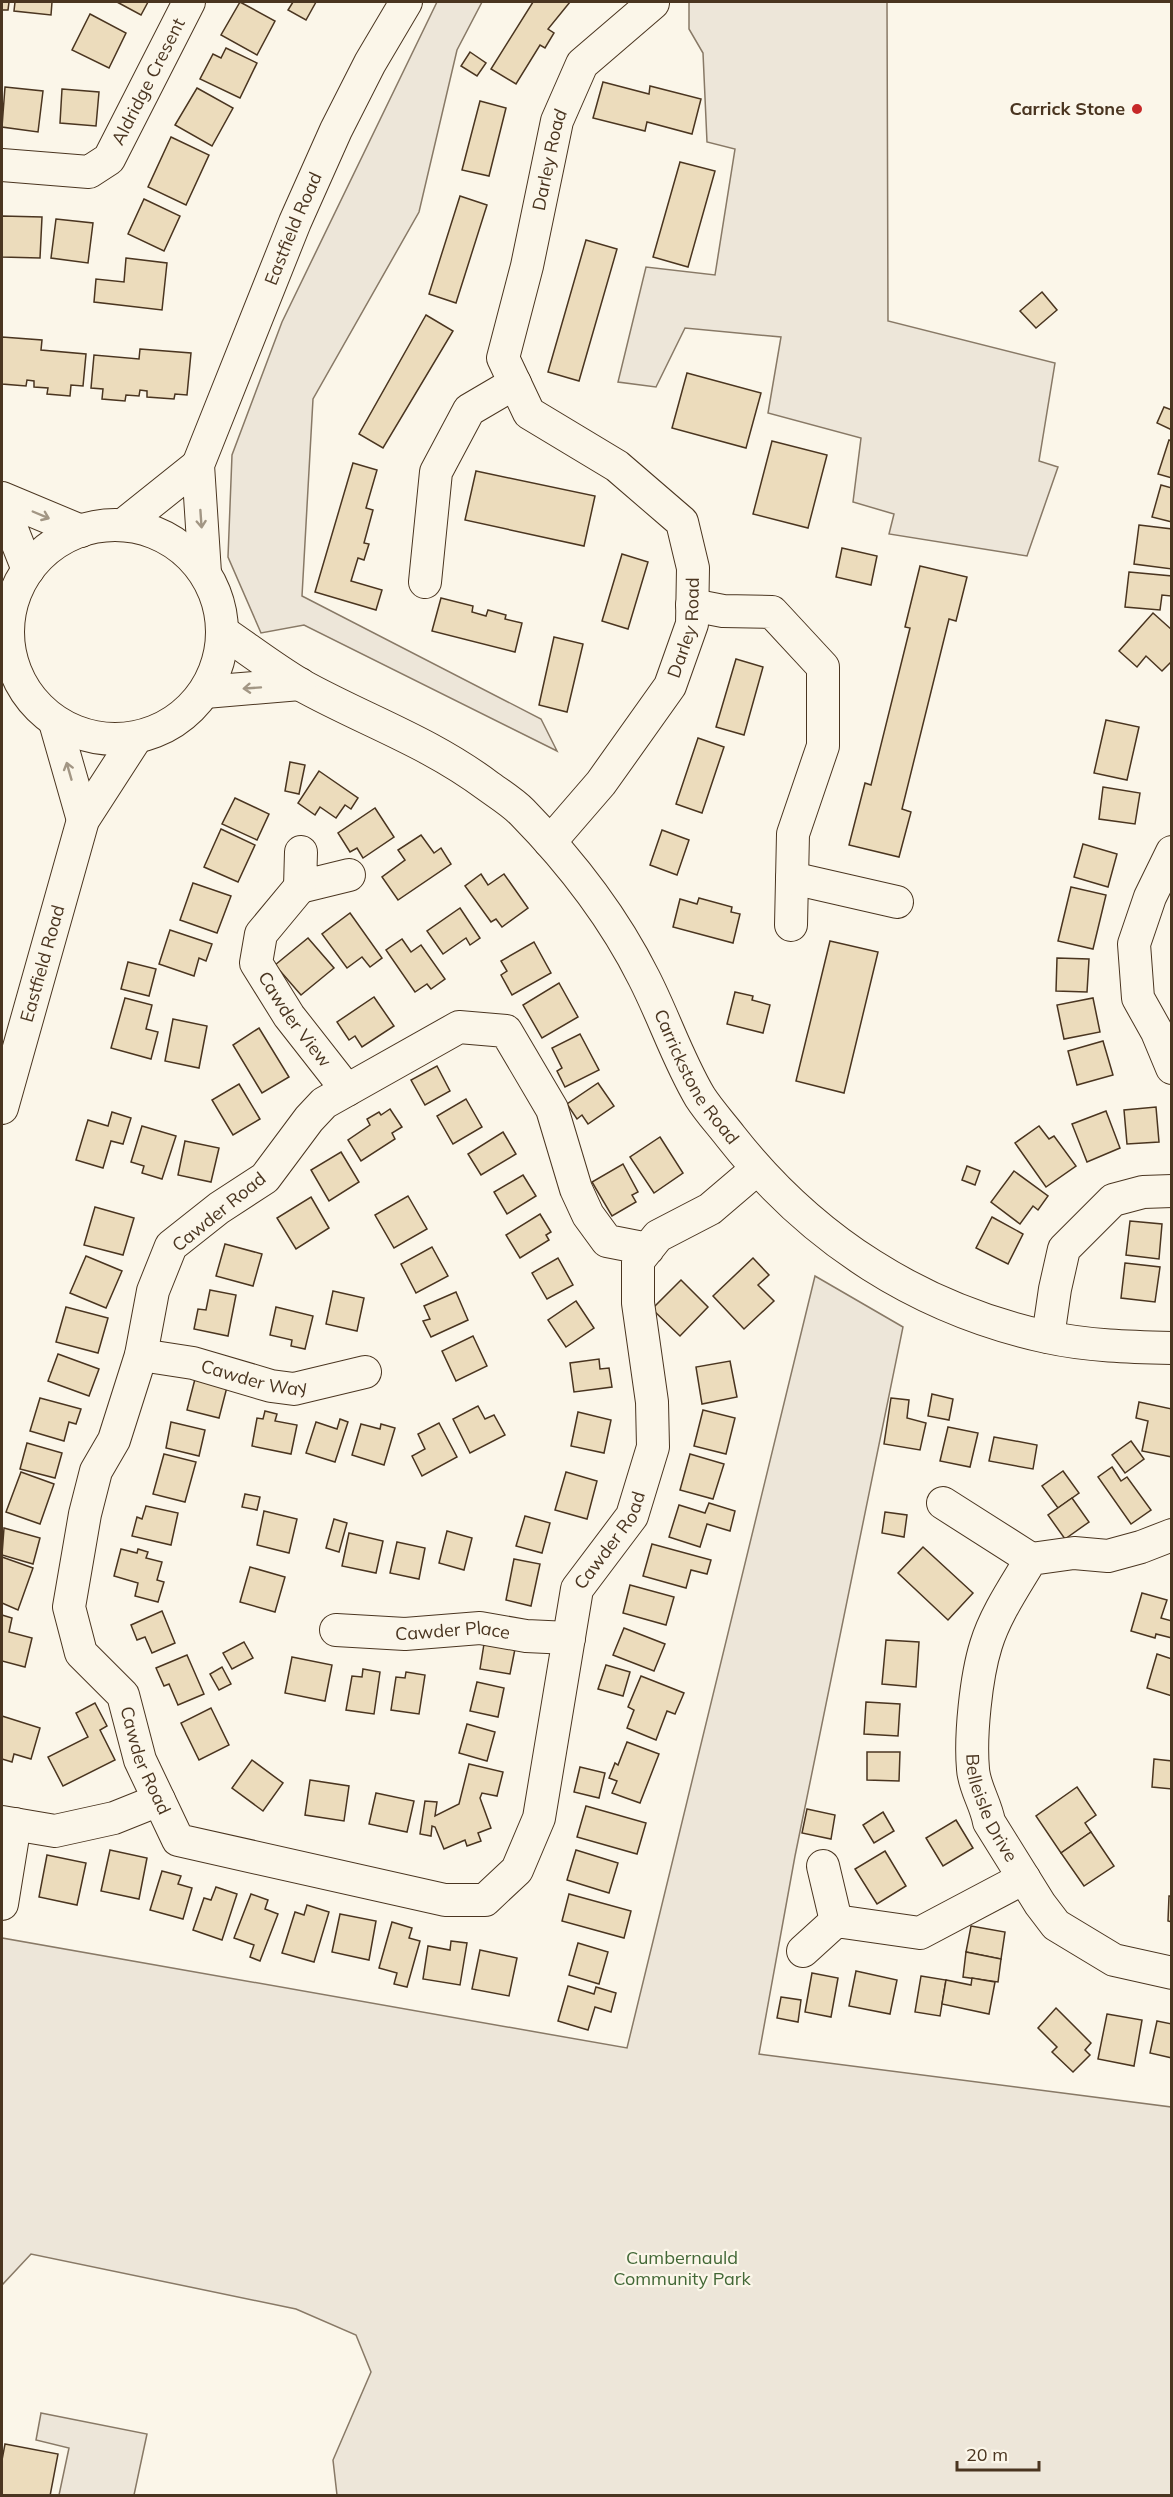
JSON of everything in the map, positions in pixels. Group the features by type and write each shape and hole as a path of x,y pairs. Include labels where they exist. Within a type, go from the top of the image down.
{"street":[{"name":"Aldridge Cresent","path":"2,165 89,172 110,159 189,2"},
{"name":"Eastfield Road","path":"205,573 198,465 299,211 346,110 406,2"},
{"name":"Darley Road","path":"550,842 601,783 670,686 692,624 693,567 682,522 617,466 529,413 503,358 527,266 557,121 582,64 653,3"},
{"path":"425,582 436,472 469,410 515,383"},
{"name":"Eastfield Road","path":"123,525 198,465"},
{"path":"2,498 81,531"},
{"path":"2,504 28,570"},
{"path":"123,525 155,532 183,549 205,573 218,601 223,632 218,663 205,692 186,713 163,729 136,738 108,740 80,734 55,722 15,696 16,675 5,627 14,596 28,570 43,554 60,540 81,531 101,526 123,525"},
{"path":"692,605 723,611 772,612 823,667 823,746 793,834 791,925"},
{"name":"Carrickstone Road","path":"223,632 300,684 401,733 463,767 519,809 605,908 643,976 701,1098 757,1170 788,1201 835,1240 877,1270 920,1294 971,1316 1048,1338 1112,1346 1172,1348"},
{"path":"205,692 300,684"},
{"path":"55,722 83,820"},
{"name":"Eastfield Road","path":"2,1108 83,820 136,738"},
{"path":"301,852 300,887 349,875"},
{"path":"1172,852 1150,897 1134,944 1138,998 1157,1032 1172,1068"},
{"path":"792,878 897,902"},
{"name":"Cawder View","path":"300,887 261,934 256,963 289,1016 347,1090"},
{"name":"Cawder Road","path":"648,1249 607,1241 588,1215 576,1189 552,1109 506,1031 459,1027 324,1103 265,1178 219,1208 171,1246 153,1291 141,1355 114,1440 96,1471 85,1514 69,1607 81,1653 123,1695 140,1760 178,1840 446,1900 485,1900 518,1870 539,1818 577,1589 632,1516 653,1448 652,1402 638,1303 638,1261 648,1249 658,1236 710,1209 757,1170"},
{"path":"1048,1338 1064,1249 1113,1200 1143,1192 1172,1191"},
{"name":"Cawder Way","path":"141,1355 193,1363 271,1386 294,1389 365,1372"},
{"path":"943,1503 1031,1559 1074,1553 1108,1556 1141,1547 1172,1534"},
{"name":"Belleisle Drive","path":"1031,1559 986,1645 973,1720 973,1772 989,1822 1056,1925 1114,1960 1172,1973"},
{"name":"Cawder Place","path":"336,1630 405,1635 480,1628 526,1636 569,1638"},
{"path":"2,1904 8,1823 55,1831 114,1818 159,1800"},
{"path":"823,1866 836,1921"},
{"path":"836,1921 920,1933 1024,1878"},
{"path":"803,1951 836,1921"}],"green space":[{"path":"437,2 482,2 457,50 419,212 313,399 302,596 541,719 557,751 304,625 261,633 228,557 232,455 282,322"},
{"path":"689,2 887,2 888,321 1055,363 1039,461 1058,467 1027,556 889,534 894,514 853,502 861,438 768,413 781,337 685,328 656,387 618,382 646,267 715,275 735,149 707,142 703,53 689,29"},
{"name":"Cumbernauld Community Park","path":"815,1276 903,1327 795,1856 759,2054 1171,2107 1171,2495 337,2495 333,2460 371,2372 356,2335 296,2309 31,2254 2,2285 2,1938 627,2048"},
{"path":"41,2413 147,2434 134,2495 59,2495 69,2448 36,2440"}],"building":[{"path":"2,2 9,2 8,10 2,10"},
{"path":"15,2 52,2 51,15 14,11"},
{"path":"117,2 148,2 141,15"},
{"path":"240,2 275,21 257,55 221,35"},
{"path":"293,2 316,2 306,20 288,10"},
{"path":"533,2 570,2 548,29 554,33 545,48 540,45 516,84 491,69"},
{"path":"90,14 126,33 109,68 72,50"},
{"path":"226,48 257,63 240,98 200,79 213,54 221,58"},
{"path":"470,52 486,63 477,76 461,66"},
{"path":"603,82 649,94 650,86 701,99 692,134 647,122 645,131 593,118"},
{"path":"5,87 43,91 38,132 2,127"},
{"path":"197,88 233,108 212,146 175,125"},
{"path":"62,89 99,92 96,126 60,123"},
{"path":"480,101 506,108 489,176 462,170"},
{"path":"171,137 209,155 186,205 148,187"},
{"path":"680,162 715,171 688,267 653,257"},
{"path":"460,196 487,205 456,303 429,294"},
{"path":"144,199 180,216 164,251 128,234"},
{"path":"2,216 42,217 40,258 2,257"},
{"path":"56,219 93,223 88,263 51,258"},
{"path":"586,240 617,249 579,381 548,372"},
{"path":"126,258 167,263 162,310 94,302 96,279 124,282"},
{"path":"1042,292 1057,310 1036,328 1020,311"},
{"path":"426,315 453,331 383,448 359,434"},
{"path":"2,337 42,340 41,350 86,354 83,386 71,385 70,396 47,394 48,388 34,387 34,381 27,380 26,386 2,384"},
{"path":"140,349 191,353 187,395 175,394 174,399 147,397 147,391 140,390 139,396 126,395 125,401 102,399 103,389 91,388 94,355 139,359"},
{"path":"687,373 761,393 746,448 672,428"},
{"path":"1164,407 1172,410 1172,430 1157,423"},
{"path":"1169,440 1172,441 1172,478 1158,474"},
{"path":"772,441 827,455 808,528 753,514"},
{"path":"353,463 377,470 366,508 373,510 364,543 369,544 364,560 358,558 351,581 382,590 376,610 315,592"},
{"path":"476,471 595,496 584,546 465,520"},
{"path":"1161,485 1172,488 1172,522 1152,517"},
{"path":"1139,525 1172,529 1172,569 1134,564"},
{"path":"842,548 877,556 871,585 836,577"},
{"path":"622,554 648,562 628,629 602,621"},
{"path":"920,566 967,577 956,621 949,619 902,809 911,812 899,857 849,845 865,783 871,785 910,628 905,627"},
{"path":"1129,572 1172,576 1171,596 1162,595 1160,610 1125,607"},
{"path":"441,598 473,606 472,612 486,616 488,610 506,615 505,619 522,623 515,652 432,631"},
{"path":"1153,613 1172,630 1172,661 1162,671 1146,656 1137,667 1119,651"},
{"path":"554,637 583,644 567,712 539,705"},
{"path":"736,659 763,667 744,735 716,727"},
{"path":"1106,720 1139,727 1127,780 1094,773"},
{"path":"698,738 724,747 702,813 676,804"},
{"path":"290,762 305,765 299,794 285,791"},
{"path":"319,771 358,798 351,809 345,805 336,818 320,807 315,815 298,803"},
{"path":"1103,787 1140,793 1135,824 1099,819"},
{"path":"235,798 269,814 257,840 222,824"},
{"path":"375,808 394,837 363,858 357,848 350,852 338,833"},
{"path":"221,829 255,845 238,882 204,867"},
{"path":"662,830 689,840 677,875 650,865"},
{"path":"421,835 434,853 441,848 451,864 398,900 382,877 405,860 398,850"},
{"path":"1083,844 1117,854 1108,887 1074,877"},
{"path":"481,874 488,885 504,874 528,908 502,927 496,919 491,922 465,886"},
{"path":"193,883 231,896 217,933 180,920"},
{"path":"1071,887 1106,895 1093,949 1058,941"},
{"path":"699,898 732,907 731,912 740,914 733,943 673,927 680,899 697,904"},
{"path":"460,908 480,938 470,945 466,938 443,954 427,931"},
{"path":"350,913 382,958 370,967 362,957 347,968 322,934"},
{"path":"170,930 212,944 206,961 199,958 194,976 159,964"},
{"path":"308,938 334,968 301,995 275,965"},
{"path":"402,939 411,952 421,945 445,979 431,989 427,984 415,992 386,950"},
{"path":"830,941 878,952 844,1093 796,1081"},
{"path":"534,942 551,973 512,995 501,975 507,971 501,961"},
{"path":"1057,958 1089,959 1087,992 1056,991"},
{"path":"128,962 156,969 149,996 121,989"},
{"path":"559,983 578,1017 542,1038 523,1005"},
{"path":"735,992 753,996 752,1000 770,1005 763,1033 727,1024"},
{"path":"374,997 394,1026 362,1047 355,1036 349,1040 337,1022"},
{"path":"125,998 152,1005 146,1029 158,1032 151,1059 111,1048"},
{"path":"1093,998 1100,1032 1064,1039 1057,1005"},
{"path":"173,1019 207,1026 199,1068 165,1061"},
{"path":"259,1028 289,1077 262,1093 233,1045"},
{"path":"580,1034 599,1070 565,1087 557,1071 562,1068 552,1048"},
{"path":"1103,1041 1113,1075 1077,1085 1068,1051"},
{"path":"437,1066 450,1091 425,1105 411,1080"},
{"path":"598,1083 614,1106 588,1124 582,1115 577,1119 567,1104"},
{"path":"239,1084 260,1119 233,1135 212,1100"},
{"path":"466,1099 482,1127 453,1144 437,1116"},
{"path":"1156,1107 1159,1142 1127,1144 1124,1110"},
{"path":"390,1109 402,1127 392,1133 395,1139 361,1161 348,1140 370,1125 367,1119 379,1112 381,1115"},
{"path":"1106,1111 1120,1148 1087,1162 1072,1124"},
{"path":"112,1112 131,1118 123,1144 111,1141 103,1168 76,1160 88,1120 108,1126"},
{"path":"142,1126 176,1136 162,1179 142,1173 144,1166 131,1162"},
{"path":"1039,1126 1049,1139 1054,1136 1076,1166 1046,1187 1015,1143"},
{"path":"503,1132 516,1154 481,1175 468,1154"},
{"path":"660,1137 683,1173 654,1193 630,1157"},
{"path":"185,1141 219,1148 211,1182 178,1175"},
{"path":"341,1152 359,1182 329,1201 311,1170"},
{"path":"623,1164 638,1192 632,1195 636,1202 612,1216 592,1182"},
{"path":"967,1166 980,1171 975,1185 962,1180"},
{"path":"1014,1171 1048,1196 1038,1210 1033,1206 1020,1224 991,1202"},
{"path":"523,1175 536,1196 507,1214 494,1192"},
{"path":"408,1196 427,1229 394,1248 375,1215"},
{"path":"311,1197 329,1228 296,1249 277,1218"},
{"path":"95,1207 134,1218 123,1255 84,1245"},
{"path":"540,1214 551,1232 546,1235 549,1240 520,1258 506,1235"},
{"path":"992,1217 1023,1234 1008,1264 976,1248"},
{"path":"1130,1221 1162,1224 1159,1259 1126,1255"},
{"path":"225,1244 262,1254 253,1286 216,1276"},
{"path":"432,1247 448,1276 416,1293 401,1264"},
{"path":"86,1256 122,1271 106,1308 70,1293"},
{"path":"558,1258 573,1285 547,1299 532,1273"},
{"path":"753,1258 769,1275 758,1285 774,1301 744,1329 713,1296"},
{"path":"1125,1263 1160,1267 1155,1302 1121,1298"},
{"path":"681,1280 708,1307 680,1336 652,1309"},
{"path":"210,1290 236,1295 228,1336 194,1329 198,1309 206,1310"},
{"path":"333,1291 364,1298 357,1331 326,1324"},
{"path":"456,1292 468,1320 431,1337 423,1321 430,1319 424,1306"},
{"path":"576,1301 594,1328 566,1347 548,1320"},
{"path":"66,1307 108,1318 98,1353 56,1342"},
{"path":"276,1307 313,1316 305,1349 291,1346 292,1340 270,1335"},
{"path":"473,1336 487,1366 456,1381 442,1351"},
{"path":"58,1354 99,1369 89,1396 48,1381"},
{"path":"599,1359 600,1369 609,1368 612,1387 574,1392 570,1363"},
{"path":"730,1361 737,1397 702,1404 696,1367"},
{"path":"195,1379 227,1387 219,1418 187,1410"},
{"path":"932,1394 953,1399 949,1420 928,1416"},
{"path":"40,1398 81,1409 76,1424 69,1422 64,1441 30,1431"},
{"path":"891,1398 909,1400 907,1418 926,1423 920,1450 884,1444"},
{"path":"1139,1402 1172,1409 1172,1457 1142,1451 1148,1421 1136,1418"},
{"path":"478,1406 485,1419 494,1415 505,1435 470,1453 453,1419"},
{"path":"703,1410 735,1418 726,1454 694,1446"},
{"path":"265,1411 277,1414 275,1421 297,1425 291,1454 252,1446 257,1418 263,1419"},
{"path":"578,1412 611,1420 604,1453 571,1446"},
{"path":"340,1419 348,1422 335,1462 306,1453 316,1422 337,1429"},
{"path":"171,1422 205,1430 199,1456 166,1448"},
{"path":"439,1423 457,1457 422,1476 412,1456 425,1449 418,1434"},
{"path":"361,1424 380,1429 381,1424 395,1428 384,1465 352,1455"},
{"path":"948,1427 978,1433 970,1467 940,1461"},
{"path":"994,1437 1037,1445 1033,1469 989,1461"},
{"path":"1131,1441 1144,1459 1125,1473 1112,1455"},
{"path":"27,1443 62,1453 55,1478 20,1469"},
{"path":"164,1454 196,1462 185,1502 153,1494"},
{"path":"690,1454 724,1464 713,1499 680,1490"},
{"path":"1112,1467 1121,1481 1127,1477 1151,1510 1131,1524 1098,1477"},
{"path":"1063,1471 1079,1493 1058,1508 1042,1486"},
{"path":"21,1472 54,1484 40,1524 6,1512"},
{"path":"566,1472 597,1481 587,1519 555,1510"},
{"path":"245,1494 260,1497 257,1510 242,1507"},
{"path":"1072,1498 1089,1522 1065,1539 1048,1515"},
{"path":"709,1503 735,1511 730,1531 707,1524 700,1547 669,1537 679,1505 705,1513"},
{"path":"146,1506 178,1513 171,1545 132,1536 137,1517 142,1519"},
{"path":"264,1511 297,1519 289,1553 257,1545"},
{"path":"885,1512 907,1515 904,1537 882,1533"},
{"path":"525,1516 550,1523 542,1553 516,1546"},
{"path":"334,1519 347,1523 339,1552 326,1548"},
{"path":"4,1528 40,1538 33,1564 2,1555"},
{"path":"447,1531 472,1538 464,1570 439,1563"},
{"path":"349,1533 383,1541 376,1573 342,1566"},
{"path":"397,1542 425,1548 419,1579 390,1573"},
{"path":"652,1544 711,1560 707,1574 691,1570 686,1588 643,1576"},
{"path":"923,1547 973,1593 948,1620 898,1573"},
{"path":"121,1549 137,1553 138,1549 148,1552 146,1558 162,1562 157,1580 164,1582 158,1602 135,1596 138,1583 114,1576"},
{"path":"2,1557 33,1568 18,1610 2,1603"},
{"path":"514,1559 540,1564 531,1606 506,1600"},
{"path":"250,1567 285,1577 275,1612 240,1602"},
{"path":"630,1585 674,1597 666,1625 623,1613"},
{"path":"1142,1593 1167,1600 1161,1618 1172,1621 1172,1638 1156,1634 1155,1638 1131,1631"},
{"path":"162,1611 175,1643 152,1653 145,1637 137,1640 131,1625"},
{"path":"2,1615 12,1618 9,1632 32,1638 25,1667 2,1661"},
{"path":"624,1628 665,1644 654,1671 613,1655"},
{"path":"886,1640 919,1642 916,1687 882,1684"},
{"path":"244,1642 253,1658 232,1669 223,1653"},
{"path":"484,1644 515,1649 510,1674 480,1669"},
{"path":"1157,1654 1172,1659 1172,1696 1147,1688"},
{"path":"187,1655 204,1694 178,1705 169,1684 164,1686 156,1668"},
{"path":"292,1657 332,1665 325,1701 285,1693"},
{"path":"606,1665 630,1672 623,1696 598,1689"},
{"path":"222,1667 231,1684 219,1690 210,1674"},
{"path":"363,1669 380,1672 374,1714 346,1710 352,1676 362,1677"},
{"path":"406,1672 425,1675 419,1714 391,1710 396,1677 405,1678"},
{"path":"641,1676 684,1693 675,1714 667,1711 656,1740 627,1728 634,1710 628,1707"},
{"path":"477,1682 504,1688 498,1717 470,1711"},
{"path":"866,1702 900,1704 898,1736 864,1734"},
{"path":"95,1703 107,1726 100,1730 115,1760 63,1786 48,1757 88,1737 76,1713"},
{"path":"211,1708 229,1745 199,1760 181,1723"},
{"path":"2,1716 40,1728 31,1759 14,1754 12,1762 2,1759"},
{"path":"467,1724 495,1732 487,1761 459,1753"},
{"path":"627,1742 659,1754 640,1803 612,1793 617,1781 609,1778 615,1763 618,1765"},
{"path":"867,1752 900,1752 899,1781 867,1780"},
{"path":"1154,1759 1172,1761 1172,1789 1152,1787"},
{"path":"252,1760 283,1783 263,1811 232,1788"},
{"path":"469,1764 503,1772 497,1796 482,1793 480,1798 491,1828 478,1833 481,1841 467,1846 465,1840 444,1849 435,1827 432,1826 431,1836 420,1834 425,1801 437,1802 435,1816 459,1804"},
{"path":"580,1767 605,1773 599,1798 574,1792"},
{"path":"310,1780 349,1786 344,1821 305,1815"},
{"path":"1077,1787 1096,1815 1085,1823 1091,1832 1061,1853 1036,1816"},
{"path":"376,1793 414,1801 407,1832 369,1824"},
{"path":"586,1806 646,1823 637,1854 577,1837"},
{"path":"807,1809 835,1815 831,1839 802,1833"},
{"path":"883,1812 894,1831 874,1843 863,1825"},
{"path":"956,1820 973,1848 943,1866 926,1838"},
{"path":"1091,1832 1114,1866 1084,1886 1061,1853"},
{"path":"110,1850 147,1858 139,1899 101,1891"},
{"path":"576,1850 618,1863 609,1893 567,1880"},
{"path":"885,1851 906,1886 877,1904 855,1869"},
{"path":"47,1855 86,1863 77,1905 39,1897"},
{"path":"162,1871 181,1876 178,1884 192,1888 183,1919 150,1910"},
{"path":"216,1887 237,1894 222,1940 193,1930 204,1898 211,1900"},
{"path":"251,1894 268,1900 265,1909 278,1914 260,1961 250,1957 254,1945 234,1938"},
{"path":"569,1894 631,1911 624,1938 562,1921"},
{"path":"1169,1896 1172,1896 1172,1922 1168,1921"},
{"path":"307,1905 329,1912 314,1962 282,1953 295,1912 304,1915"},
{"path":"340,1914 376,1921 369,1960 332,1952"},
{"path":"392,1922 412,1928 409,1938 420,1941 407,1987 394,1984 397,1973 379,1968"},
{"path":"971,1926 1005,1932 1001,1959 966,1952"},
{"path":"451,1941 467,1943 460,1985 423,1979 428,1946 450,1950"},
{"path":"578,1943 608,1952 599,1984 569,1975"},
{"path":"480,1950 517,1958 509,1996 472,1989"},
{"path":"966,1952 1001,1959 998,1982 963,1977"},
{"path":"856,1971 897,1980 890,2014 849,2006"},
{"path":"812,1973 838,1978 831,2017 805,2012"},
{"path":"921,1976 946,1980 940,2016 915,2012"},
{"path":"972,1978 995,1982 989,2014 942,2004 946,1980 971,1985"},
{"path":"568,1986 594,1994 596,1987 616,1993 611,2012 595,2007 588,2030 558,2021"},
{"path":"781,1997 801,2000 798,2022 777,2018"},
{"path":"1056,2008 1091,2043 1085,2050 1090,2055 1073,2072 1052,2052 1057,2047 1038,2028"},
{"path":"1107,2014 1142,2020 1134,2066 1098,2059"},
{"path":"1157,2021 1172,2024 1172,2058 1150,2053"},
{"path":"5,2444 58,2454 50,2496 2,2496 2,2460"}],"place":[{"name":"Carrick Stone","path":"1137,109"}]}
